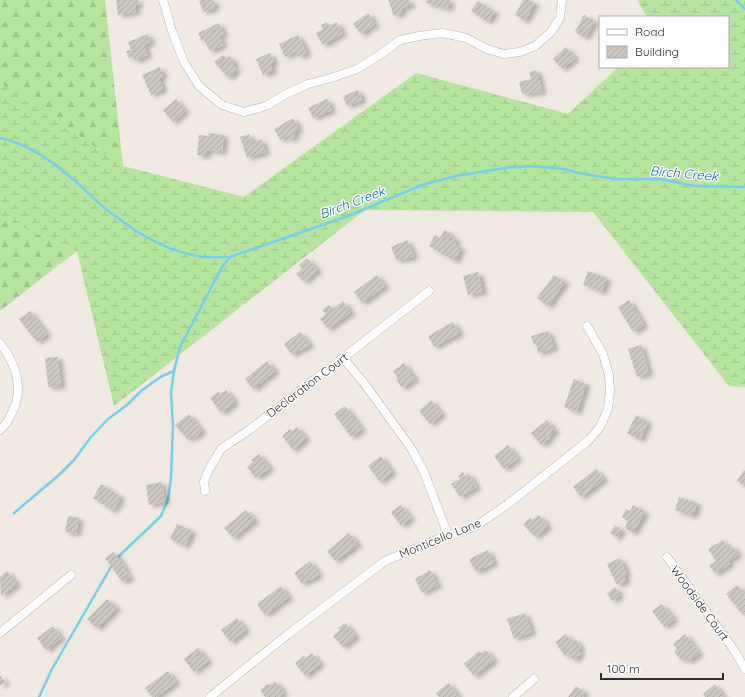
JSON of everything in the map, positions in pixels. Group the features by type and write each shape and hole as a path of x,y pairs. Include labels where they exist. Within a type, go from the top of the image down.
{"street":[{"path":"163,0 172,31 184,62 199,86 222,105 244,112 266,106 286,94 308,84 357,69 400,40 443,33 466,38 486,48 504,54 520,52 535,46 551,32 560,18 562,0"},
{"name":"Declaration Court","path":"205,491 204,482 208,471 221,449 249,430 429,291"},
{"name":"Monticello Lane","path":"210,697 385,561 479,524 508,504 589,440 600,427 608,409 610,391 609,375 603,354 588,326"},
{"path":"0,342 6,350 17,375 19,394 13,412 5,427 0,430"},
{"path":"343,358 364,383 411,448 424,472 448,535"},
{"name":"Woodside Court","path":"667,557 734,650 745,669"},
{"path":"0,633 71,575"},
{"path":"513,697 534,679"}],"green space":[{"path":"0,0 105,0 123,166 0,83"},
{"path":"637,0 745,0 745,387 729,386 593,212 365,210 114,406 77,251 0,218 0,83 123,166 244,197 416,73 568,114 617,68 729,68 729,16 646,16"},
{"path":"0,218 77,251 0,311"}],"building":[{"path":"116,0 138,0 139,4 135,5 136,12 118,15"},
{"path":"199,0 213,0 215,8 203,12"},
{"path":"388,0 409,0 411,5 401,9 402,13 394,16"},
{"path":"427,0 450,0 448,9 426,3"},
{"path":"523,0 529,0 535,3 525,21 515,15"},
{"path":"478,1 495,12 488,22 471,11"},
{"path":"368,13 375,24 361,34 353,24"},
{"path":"584,15 595,21 585,38 575,32"},
{"path":"327,22 329,26 336,22 343,33 323,45 316,33 323,29 321,25"},
{"path":"219,23 224,34 219,36 223,45 210,51 198,33"},
{"path":"148,34 151,42 144,45 148,55 135,61 133,56 129,58 126,51 131,50 128,42"},
{"path":"298,35 307,53 299,57 296,51 285,57 279,44"},
{"path":"566,47 575,58 562,69 553,59"},
{"path":"270,53 274,62 270,64 273,70 263,75 256,59"},
{"path":"223,55 226,58 229,56 235,62 232,64 237,70 228,78 214,62"},
{"path":"160,67 163,76 159,78 163,89 151,95 142,75"},
{"path":"537,70 542,92 522,94 519,82 531,79 529,72"},
{"path":"358,90 362,100 347,106 343,96"},
{"path":"176,99 185,111 173,122 163,110"},
{"path":"327,99 332,110 313,118 308,108"},
{"path":"293,118 299,129 293,133 295,137 289,140 287,136 280,140 274,129"},
{"path":"209,133 224,135 222,152 207,150 206,156 197,155 199,135 209,136"},
{"path":"249,134 252,142 261,139 266,152 247,158 240,137"},
{"path":"444,230 450,233 449,235 457,240 454,244 461,248 455,261 429,246 435,235 440,238"},
{"path":"407,240 414,256 397,261 391,247"},
{"path":"307,258 318,270 304,282 296,274 302,269 299,265"},
{"path":"588,271 607,278 602,292 583,285"},
{"path":"478,272 483,292 468,295 463,276"},
{"path":"377,275 385,286 362,303 354,292"},
{"path":"554,275 565,282 548,306 537,298"},
{"path":"629,300 644,325 633,332 618,307"},
{"path":"343,301 351,312 328,329 320,319 326,314 322,310 329,305 333,309"},
{"path":"30,311 47,334 37,342 19,319"},
{"path":"453,322 460,333 434,347 428,336"},
{"path":"548,331 554,348 538,353 536,344 534,345 531,336"},
{"path":"300,332 310,344 292,355 284,344"},
{"path":"641,345 649,373 637,377 628,349"},
{"path":"58,357 61,386 48,387 45,358"},
{"path":"267,361 275,371 253,389 245,379"},
{"path":"404,363 415,379 402,388 393,371"},
{"path":"574,379 586,384 577,412 564,407"},
{"path":"226,390 235,402 221,413 210,398 218,392 220,394"},
{"path":"431,400 442,414 430,424 419,411"},
{"path":"345,406 362,429 351,437 334,414"},
{"path":"189,414 202,431 194,438 192,436 188,440 175,425"},
{"path":"636,415 648,422 640,440 627,433"},
{"path":"547,420 555,431 549,436 550,438 541,445 531,433"},
{"path":"297,427 306,438 293,450 282,436 290,429 292,431"},
{"path":"508,445 518,458 504,469 494,456"},
{"path":"259,454 270,468 256,478 247,467 253,462 251,460"},
{"path":"381,456 392,472 380,482 368,466"},
{"path":"596,469 604,479 581,497 573,487"},
{"path":"744,470 745,471 745,486 737,481"},
{"path":"463,472 465,476 469,474 477,487 460,497 451,484 460,479 458,476"},
{"path":"162,482 165,502 149,505 146,485"},
{"path":"101,484 121,497 113,511 93,498"},
{"path":"679,497 697,503 693,516 675,510"},
{"path":"401,505 411,518 401,526 391,512"},
{"path":"633,505 645,512 633,533 625,528 628,521 622,517 626,509 630,511"},
{"path":"246,510 255,520 233,538 224,528"},
{"path":"539,515 548,526 535,537 523,524 530,518 532,520"},
{"path":"68,516 79,518 76,534 65,532"},
{"path":"177,524 192,531 185,546 170,539"},
{"path":"615,525 622,530 617,538 610,533"},
{"path":"349,533 358,544 335,561 327,551"},
{"path":"723,540 729,549 733,546 738,555 728,561 730,564 715,574 709,565 716,561 708,549"},
{"path":"488,550 494,563 476,572 469,559"},
{"path":"114,552 130,577 122,582 105,558"},
{"path":"620,558 627,574 624,575 626,581 617,585 607,564"},
{"path":"310,561 319,574 302,584 294,573"},
{"path":"430,570 438,585 422,593 415,579"},
{"path":"7,571 17,584 1,596 0,577"},
{"path":"737,585 745,595 745,612 742,614 726,594"},
{"path":"281,586 289,597 265,615 257,604"},
{"path":"615,587 620,595 612,601 607,593"},
{"path":"107,599 117,608 97,628 87,619"},
{"path":"662,604 674,619 664,627 652,611"},
{"path":"525,613 532,632 514,639 507,619"},
{"path":"237,618 246,630 230,642 221,630"},
{"path":"345,623 356,636 343,647 333,636 340,630 338,628"},
{"path":"53,626 61,638 46,650 37,638"},
{"path":"566,634 571,642 575,639 581,647 578,650 581,654 573,660 568,654 565,656 555,642"},
{"path":"685,634 699,653 688,662 684,658 681,660 674,652 677,649 673,644"},
{"path":"198,648 208,661 194,672 184,659"},
{"path":"486,650 494,660 474,676 464,664 479,651 481,653"},
{"path":"312,653 320,664 305,676 295,663 304,656 305,658"},
{"path":"168,671 176,682 156,697 152,697 145,688"},
{"path":"0,675 5,682 0,686"},
{"path":"275,681 284,693 279,697 265,697 260,690"},
{"path":"449,683 459,697 439,697 436,693"},
{"path":"715,684 724,697 705,697 703,694"},
{"path":"576,686 585,693 583,697 568,697"}],"waterway":[{"path":"736,0 745,9"},
{"name":"Birch Creek","path":"0,138 28,148 55,164 107,210 127,225 155,242 175,250 205,257 230,257 348,216 422,185 456,176 505,168 531,166 564,169 583,174 617,179 660,179 694,186 745,187"},
{"path":"116,559 161,516 168,500 171,478 173,426 171,392 180,347 222,267 230,257"},
{"path":"14,513 59,475 74,460 91,437 108,419 127,405 141,391 162,376 174,371"},
{"path":"39,697 52,669 112,565"}]}
